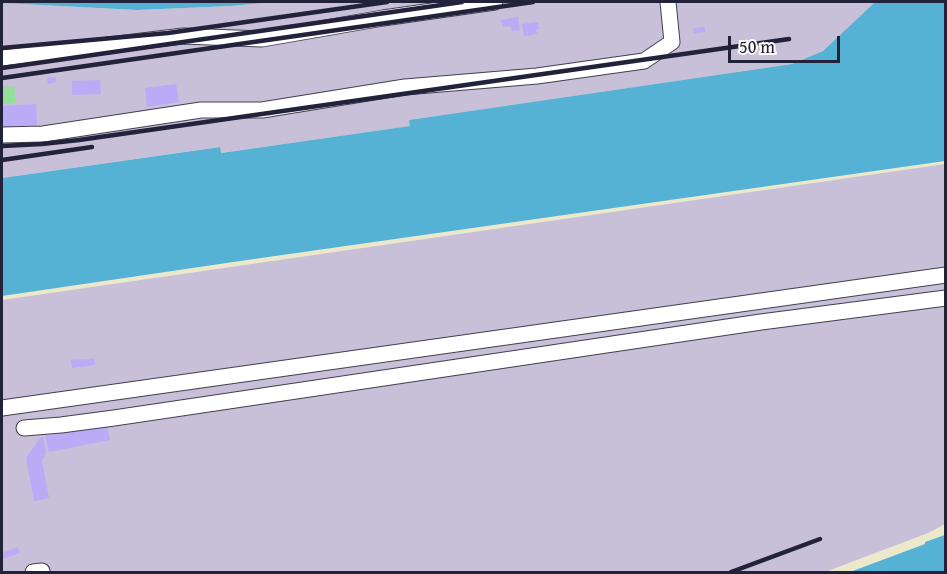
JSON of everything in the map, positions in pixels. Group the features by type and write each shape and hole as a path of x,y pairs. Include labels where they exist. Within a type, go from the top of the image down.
{"lane":[{"path":"2,58 183,36 262,39 495,2"},
{"path":"2,135 42,134 201,110 262,110 405,87 537,76 644,61 672,42 668,2"},
{"path":"2,408 945,275"},
{"path":"24,428 93,421 760,322 945,298"}],"shaded area":[{"path":"273,2 875,2 823,51 792,64 410,120 411,126 220,153 219,147 2,178 2,3 137,10"},
{"path":"945,164 945,524 928,533 825,572 2,572 2,300"}],"green space":[{"path":"14,86 16,103 4,104 2,87"}],"water":[{"path":"2,2 273,2 137,10"},
{"path":"875,2 945,2 945,161 2,296 2,178 220,147 221,153 410,126 409,120 792,64 823,51"},
{"path":"945,535 945,572 850,572 925,544 925,542"}],"building":[{"path":"518,17 520,30 512,31 511,26 503,27 501,20"},
{"path":"538,22 537,34 524,36 522,24"},
{"path":"705,27 705,32 694,33 693,28"},
{"path":"56,77 56,82 48,84 47,78"},
{"path":"100,80 101,94 72,95 72,81"},
{"path":"176,84 179,102 147,107 145,88"},
{"path":"36,104 37,125 2,127 2,106"},
{"path":"94,358 95,365 72,368 71,360"},
{"path":"107,425 110,440 49,452 45,436"},
{"path":"43,437 46,452 42,461 49,498 34,501 26,458"},
{"path":"18,547 20,553 2,559 2,553"}],"railway":[{"path":"2,48 168,33 387,2"},
{"path":"2,68 462,2"},
{"path":"2,78 533,2"},
{"path":"2,146 79,140 789,39"},
{"path":"2,160 92,147"},
{"path":"731,572 820,539"}]}
